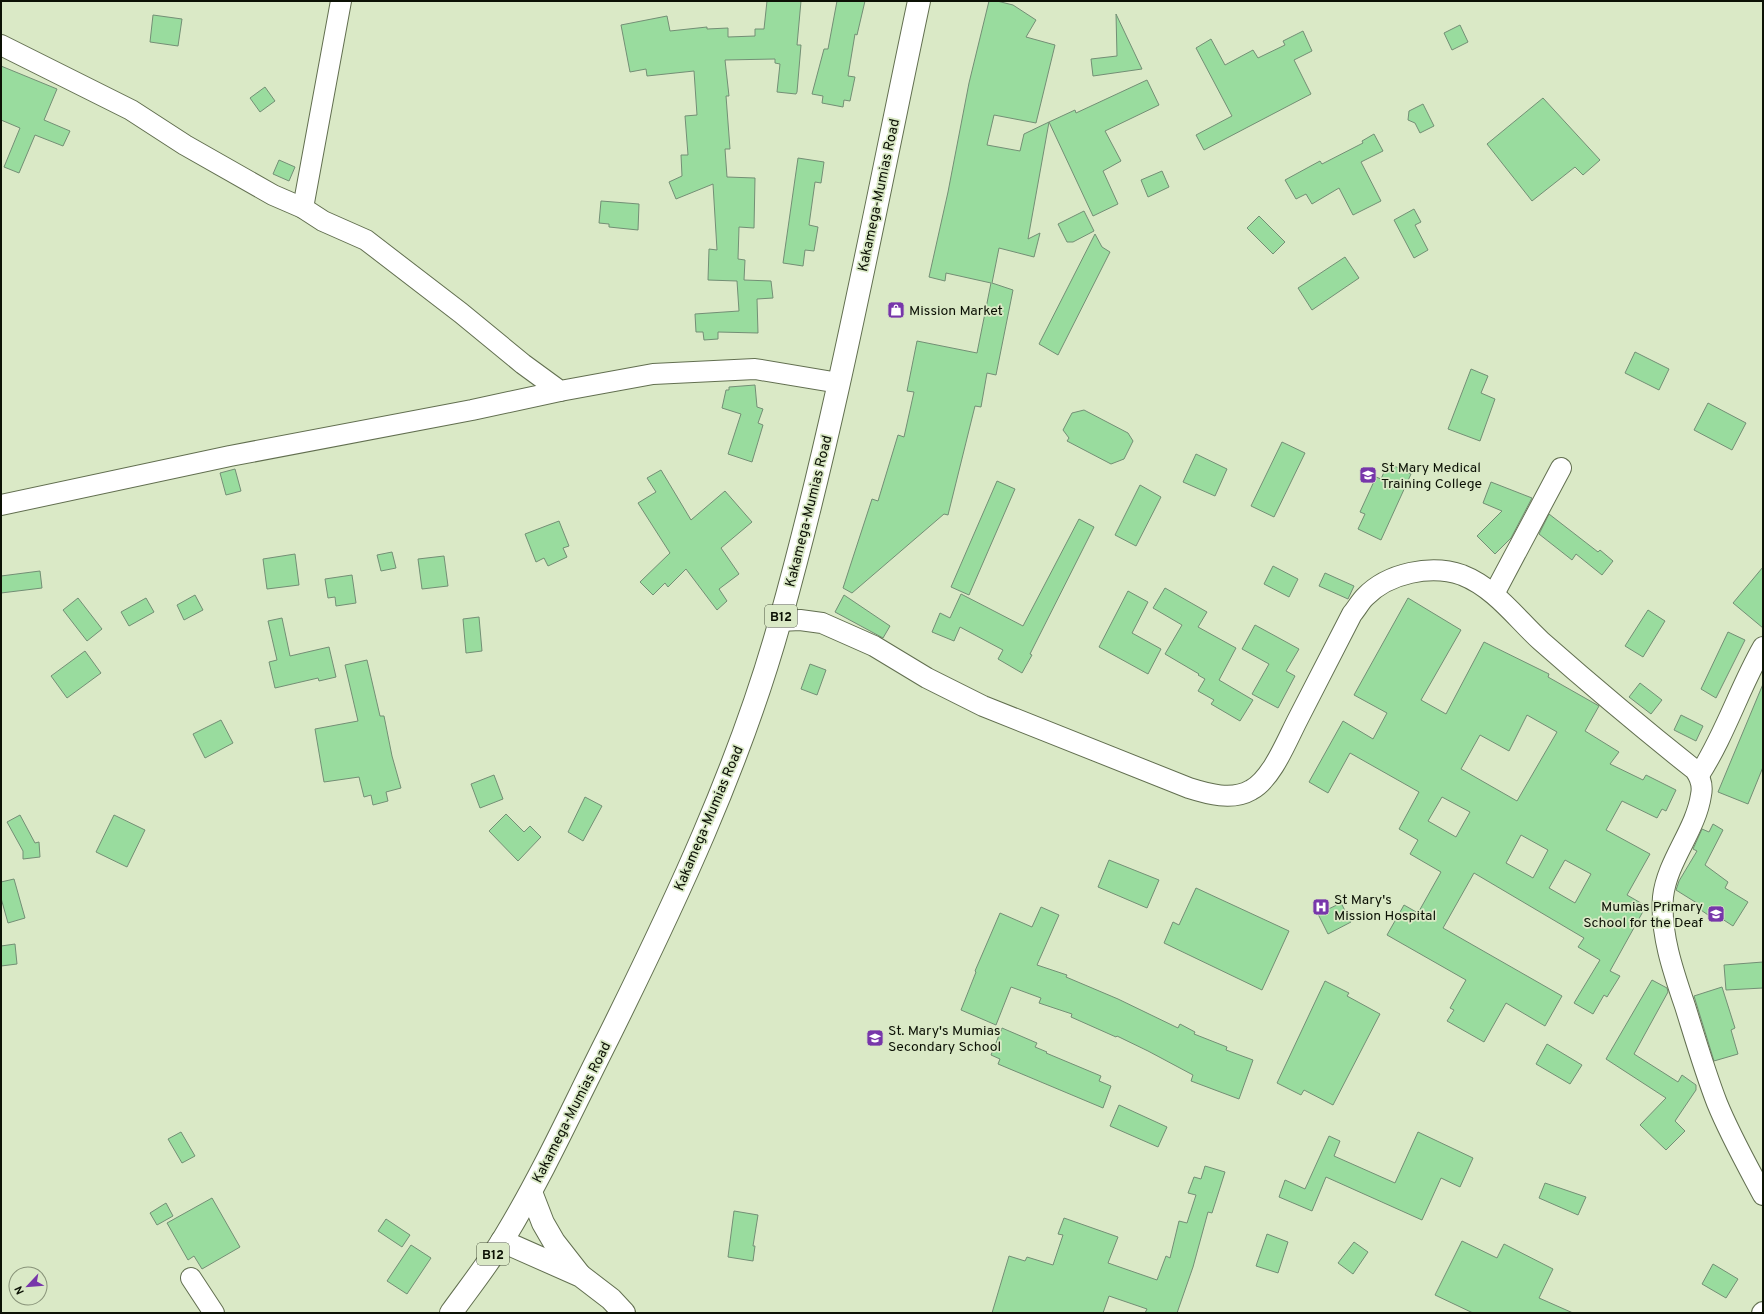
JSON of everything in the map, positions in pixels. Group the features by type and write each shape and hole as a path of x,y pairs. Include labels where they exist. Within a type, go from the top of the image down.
{"main road":[{"name":"Kakamega-Mumias Road","path":"531,1192 632,989 696,852 755,704 780,621 839,383 919,1"},
{"name":"B12","path":"451,1313 502,1241 531,1192"},
{"path":"531,1192 543,1223 554,1242 581,1276"},
{"path":"502,1241 581,1276 611,1299 624,1313"}],"street":[{"path":"302,208 341,1"},
{"path":"1,45 131,110 185,145 273,195 302,208 322,221 366,240 523,364 560,391"},
{"path":"1,505 230,456 653,374 755,369 839,383"},
{"path":"1494,594 1561,468"},
{"path":"780,621 800,620 822,623 874,646 927,678 983,706 1189,788 1208,794 1223,796 1244,793 1252,790 1272,767 1352,614 1365,597 1374,590 1399,576 1428,571 1450,572 1463,576 1494,594 1540,640 1699,775 1702,787 1700,801 1677,854 1664,895 1664,927 1676,979 1717,1103 1763,1195"},
{"path":"1699,775 1725,730 1763,647"},
{"path":"191,1278 214,1313"}],"building":[{"path":"767,1 801,1 797,45 801,45 797,92 796,94 777,92 780,64 775,63 775,59 725,60 729,96 726,96 730,149 725,149 727,177 755,178 754,228 739,227 738,259 745,260 744,280 771,281 773,298 757,299 758,333 718,332 718,339 704,340 703,332 696,332 695,314 739,311 737,281 708,280 709,249 717,250 713,184 676,199 669,182 682,176 681,155 688,155 685,116 697,115 694,71 647,76 646,69 630,72 621,25 667,16 670,31 707,27 707,29 728,28 728,37 755,36 755,29 764,29"},
{"path":"837,1 865,1 857,35 855,34 848,76 855,77 850,101 844,100 843,107 822,103 823,96 812,94 824,49 828,49"},
{"path":"989,1 997,1 1013,5 1036,20 1026,37 1055,45 1036,123 994,115 987,145 1020,151 1024,134 1049,122 1028,239 1040,233 1034,257 999,248 992,283 1013,290 996,375 987,373 981,407 975,406 948,515 944,514 852,593 843,588 872,499 878,501 898,435 904,437 914,392 907,391 917,341 977,353 991,283 946,273 945,281 929,277 948,192 969,83"},
{"path":"1116,14 1142,69 1093,76 1091,59 1117,56"},
{"path":"153,15 182,19 178,46 150,42"},
{"path":"1460,25 1468,42 1452,50 1444,33"},
{"path":"1303,31 1312,51 1294,60 1311,94 1204,150 1196,135 1232,116 1196,48 1211,39 1225,65 1253,50 1258,58 1285,45 1283,41"},
{"path":"1,66 57,89 44,120 70,131 63,146 35,135 19,173 4,167 20,128 1,120"},
{"path":"1147,80 1159,105 1105,131 1121,161 1103,171 1118,204 1093,216 1049,122 1075,110 1076,113"},
{"path":"265,87 275,101 260,112 250,98"},
{"path":"1543,98 1600,160 1583,175 1575,167 1532,201 1487,144"},
{"path":"1423,104 1434,126 1420,133 1415,123 1408,120 1409,111"},
{"path":"1374,134 1383,151 1361,162 1381,201 1353,215 1339,188 1312,204 1306,194 1296,199 1285,180 1320,161 1322,164 1363,143 1362,141"},
{"path":"798,158 824,162 821,183 815,182 809,225 818,227 814,251 805,250 803,266 783,263"},
{"path":"279,160 295,167 289,181 273,174"},
{"path":"1162,171 1169,187 1148,197 1141,180"},
{"path":"601,201 639,204 638,230 609,227 609,224 599,223"},
{"path":"1414,209 1421,222 1415,225 1428,250 1414,258 1394,220"},
{"path":"1084,211 1094,231 1073,242 1067,242 1058,224"},
{"path":"1259,216 1285,242 1273,254 1247,228"},
{"path":"1095,234 1102,247 1110,252 1058,355 1039,344"},
{"path":"1345,257 1359,278 1312,310 1298,288"},
{"path":"1635,352 1669,369 1659,390 1625,373"},
{"path":"1471,369 1488,376 1481,393 1495,399 1480,441 1448,429"},
{"path":"755,385 757,407 763,409 758,423 763,425 752,462 728,454 741,414 722,408 726,390 729,390 729,387"},
{"path":"1708,403 1746,423 1732,450 1694,430"},
{"path":"1084,410 1128,433 1133,441 1124,459 1111,464 1067,441 1069,438 1063,430 1072,413"},
{"path":"1282,442 1305,453 1274,517 1251,506"},
{"path":"1196,454 1227,469 1215,496 1183,482"},
{"path":"1388,463 1411,474 1381,540 1358,529 1365,514 1360,512 1376,477 1381,479"},
{"path":"235,469 241,491 226,495 220,473"},
{"path":"661,470 691,520 725,491 752,522 721,548 739,574 719,589 727,601 717,610 686,569 668,587 665,583 653,595 640,582 670,553 638,503 656,492 647,478"},
{"path":"997,481 1015,489 969,595 951,587"},
{"path":"1491,482 1532,498 1511,538 1495,554 1477,536 1502,511 1483,503"},
{"path":"1140,485 1161,497 1136,546 1115,535"},
{"path":"1549,514 1598,552 1600,550 1613,561 1602,575 1576,554 1572,560 1539,534"},
{"path":"1079,519 1094,527 1030,654 1032,655 1022,673 998,659 1003,650 960,627 954,641 932,632 940,613 950,618 961,594 1023,626"},
{"path":"559,521 569,546 563,548 567,557 548,566 544,558 536,562 525,534"},
{"path":"392,552 396,568 381,571 377,555"},
{"path":"295,554 299,585 267,589 263,559"},
{"path":"444,556 448,586 422,589 418,559"},
{"path":"1273,566 1298,579 1289,597 1264,584"},
{"path":"1763,567 1763,628 1733,603"},
{"path":"40,571 42,588 1,593 1,576"},
{"path":"1325,573 1354,586 1348,599 1319,586"},
{"path":"352,575 356,603 336,606 335,597 328,598 325,579"},
{"path":"1165,588 1207,612 1198,627 1236,648 1219,680 1253,700 1240,721 1211,704 1214,700 1198,691 1205,679 1165,654 1182,625 1153,608"},
{"path":"1128,591 1148,602 1132,633 1161,649 1148,674 1099,647"},
{"path":"195,595 203,610 184,620 177,605"},
{"path":"844,595 890,626 883,638 835,612"},
{"path":"78,598 102,629 87,641 63,610"},
{"path":"146,598 154,612 129,626 121,612"},
{"path":"1408,598 1461,630 1421,700 1446,714 1484,642 1549,674 1548,677 1599,706 1585,731 1619,752 1610,764 1643,780 1646,775 1676,790 1666,811 1662,809 1657,818 1622,801 1606,830 1650,854 1627,895 1646,906 1610,971 1620,976 1607,997 1604,995 1593,1014 1574,1003 1600,960 1578,947 1584,938 1474,873 1443,928 1562,996 1545,1026 1506,1003 1484,1042 1447,1021 1454,1010 1450,1008 1466,980 1387,935 1404,905 1418,913 1441,872 1410,854 1418,840 1399,829 1419,792 1350,753 1328,793 1309,782 1343,721 1373,739 1387,713 1354,695","holes":["1527,715 1557,732 1517,801 1461,769 1480,735 1509,751","1442,797 1470,812 1456,837 1428,821","1521,835 1548,850 1533,878 1506,863","1565,860 1591,874 1575,903 1549,888"]},
{"path":"1648,610 1665,621 1643,657 1625,646"},
{"path":"479,617 482,651 466,653 463,619"},
{"path":"282,618 290,656 329,647 336,677 319,681 318,678 275,688 269,662 277,660 268,621"},
{"path":"1255,625 1299,649 1286,671 1295,676 1278,708 1252,694 1269,664 1242,649"},
{"path":"1728,632 1745,640 1716,698 1701,689"},
{"path":"85,651 101,673 67,698 51,676"},
{"path":"367,660 380,716 384,716 392,756 401,788 386,792 388,801 373,805 371,795 364,797 359,777 324,782 315,729 358,721 345,665"},
{"path":"810,664 826,670 817,695 801,689"},
{"path":"1640,683 1662,700 1651,714 1629,697"},
{"path":"1763,684 1763,767 1748,804 1718,792"},
{"path":"1681,715 1703,726 1696,741 1674,730"},
{"path":"221,720 233,743 205,758 193,734"},
{"path":"494,775 503,799 480,808 471,784"},
{"path":"585,797 602,806 583,841 568,832"},
{"path":"506,814 524,832 530,826 541,837 518,861 489,831"},
{"path":"20,815 35,843 39,842 40,857 23,859 23,851 7,822"},
{"path":"114,815 145,830 127,867 96,852"},
{"path":"1713,824 1723,830 1705,865 1728,882 1725,888 1748,902 1733,926 1713,913 1711,917 1698,908 1700,905 1676,890 1679,881 1697,851 1693,849 1702,829 1709,832"},
{"path":"1109,860 1159,880 1147,908 1098,887"},
{"path":"14,879 25,918 8,923 1,898 1,882"},
{"path":"1196,888 1289,931 1262,990 1164,943 1173,922 1179,925"},
{"path":"1341,903 1351,922 1328,934 1318,914"},
{"path":"1041,907 1059,915 1037,965 1067,975 1066,977 1118,999 1178,1028 1180,1024 1195,1032 1194,1034 1227,1047 1226,1050 1253,1060 1239,1099 1191,1081 1193,1075 1148,1051 1071,1017 1072,1014 1039,1003 1041,998 1011,987 996,1025 961,1010 976,972 975,971 1000,913 1032,927"},
{"path":"15,944 17,964 1,966 1,946"},
{"path":"1763,962 1763,988 1726,990 1724,965"},
{"path":"1652,980 1667,988 1668,992 1634,1054 1678,1082 1682,1075 1696,1085 1696,1090 1675,1121 1685,1131 1666,1150 1640,1125 1666,1098 1606,1059"},
{"path":"1325,981 1349,993 1347,996 1380,1014 1333,1105 1304,1090 1301,1095 1277,1083"},
{"path":"1722,987 1735,1028 1731,1030 1738,1054 1714,1061 1694,996"},
{"path":"1002,1028 1037,1043 1035,1047 1047,1052 1046,1053 1101,1076 1099,1081 1111,1086 1103,1108 998,1064 1000,1059 991,1055"},
{"path":"1547,1044 1582,1065 1570,1084 1536,1064"},
{"path":"1119,1105 1167,1127 1158,1147 1110,1126"},
{"path":"181,1132 195,1156 182,1163 168,1139"},
{"path":"1418,1132 1473,1158 1460,1187 1441,1178 1422,1220 1326,1177 1312,1211 1279,1197 1285,1180 1305,1189 1329,1136 1340,1141 1334,1156 1395,1183"},
{"path":"1205,1166 1225,1172 1212,1213 1208,1212 1193,1267 1177,1313 1145,1313 1147,1309 1109,1296 1103,1313 992,1313 1009,1256 1025,1261 1027,1257 1053,1265 1063,1235 1058,1234 1064,1218 1118,1237 1108,1263 1157,1280 1166,1256 1170,1258 1179,1221 1187,1223 1196,1195 1188,1193 1194,1177 1201,1179"},
{"path":"1545,1183 1586,1197 1578,1215 1539,1198"},
{"path":"212,1198 240,1247 202,1269 194,1256 188,1260 167,1223"},
{"path":"166,1203 173,1216 157,1225 150,1213"},
{"path":"734,1211 758,1215 753,1246 755,1246 753,1261 728,1257"},
{"path":"386,1219 410,1235 402,1247 378,1231"},
{"path":"1267,1234 1288,1242 1278,1273 1256,1266"},
{"path":"1462,1241 1497,1258 1504,1244 1553,1269 1539,1298 1573,1313 1473,1313 1435,1295"},
{"path":"1354,1242 1368,1252 1353,1274 1338,1263"},
{"path":"411,1245 431,1258 407,1294 387,1281"},
{"path":"1713,1264 1738,1279 1726,1298 1702,1284"}],"place":[{"name":"Mission Market","path":"896,310"},
{"name":"St Mary Medical Training College","path":"1368,475"},
{"name":"St Mary's Mission Hospital","path":"1321,907"},
{"name":"Mumias Primary School for the Deaf","path":"1716,914"},
{"name":"St. Mary's Mumias Secondary School","path":"875,1038"}]}
